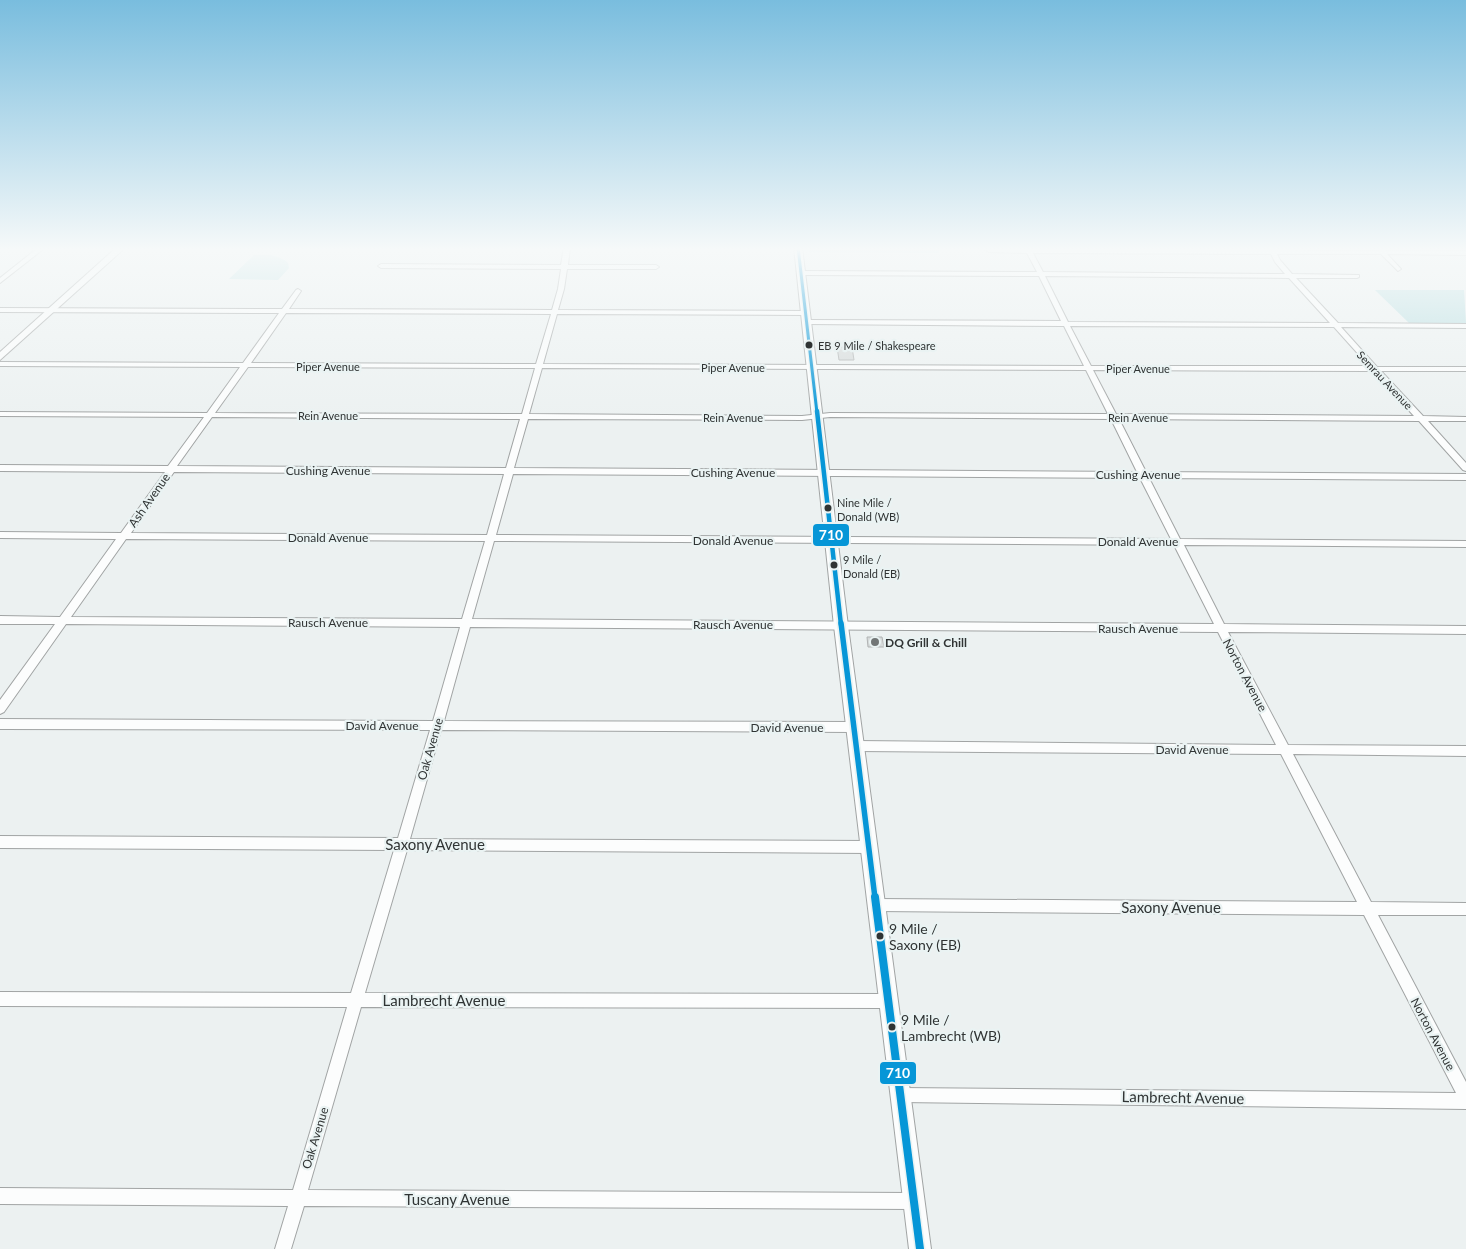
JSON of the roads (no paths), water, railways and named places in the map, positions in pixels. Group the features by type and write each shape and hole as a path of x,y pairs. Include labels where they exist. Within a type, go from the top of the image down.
{"main road":[{"path":"0,357 57,305"},
{"path":"806,305 826,472 841,626 920,1249"}],"street":[{"name":"Ash Avenue","path":"0,709 288,305"},
{"name":"Oak Avenue","path":"283,1249 437,726 555,305"},
{"name":"Norton Avenue","path":"1056,305 1221,628 1466,1099"},
{"name":"Semrau Avenue","path":"1316,305 1466,468"},
{"path":"0,310 554,312 1066,324 1466,326"},
{"name":"Piper Avenue","path":"0,364 1466,369"},
{"name":"Rein Avenue","path":"0,414 1466,419"},
{"name":"Cushing Avenue","path":"0,468 1466,477"},
{"name":"Donald Avenue","path":"0,535 1466,544"},
{"name":"Rausch Avenue","path":"0,620 1466,630"},
{"name":"David Avenue","path":"0,724 854,727"},
{"name":"David Avenue","path":"857,746 1466,751"},
{"name":"Saxony Avenue","path":"0,842 870,847"},
{"name":"Saxony Avenue","path":"877,905 1466,909"},
{"name":"Lambrecht Avenue","path":"0,999 888,1001"},
{"name":"Lambrecht Avenue","path":"900,1095 1466,1099"},
{"name":"Tuscany Avenue","path":"0,1196 913,1201"}],"place":[{"name":"EB 9 Mile / Shakespeare","path":"809,345"},
{"name":"Nine Mile / Donald (WB)","path":"828,508"},
{"name":"9 Mile / Donald (EB)","path":"834,565"},
{"name":"DQ Grill & Chill","path":"875,642"},
{"name":"9 Mile / Saxony (EB)","path":"880,936"},
{"name":"9 Mile / Lambrecht (WB)","path":"892,1027"}]}
